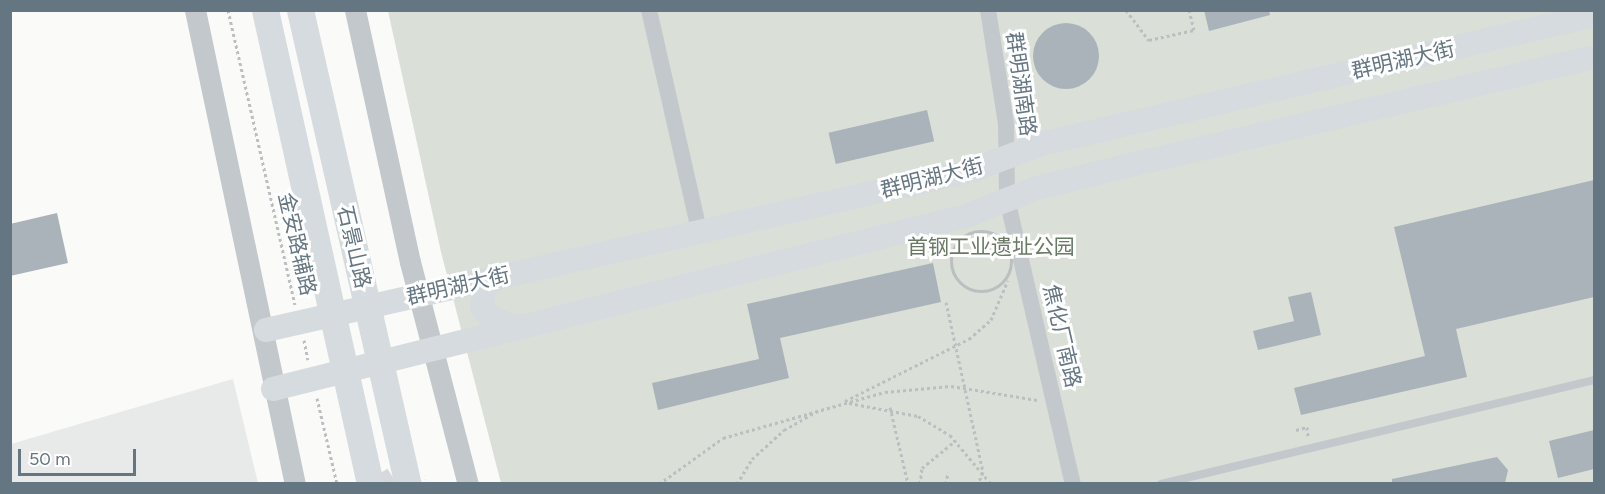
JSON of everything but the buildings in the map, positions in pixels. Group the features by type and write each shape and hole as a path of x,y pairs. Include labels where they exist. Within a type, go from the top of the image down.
{"main road":[{"name":"石景山路","path":"266,10 370,483"},
{"name":"石景山路","path":"300,10 408,483"},
{"name":"群明湖大街","path":"266,330 500,275 699,234 973,170 1041,144 1594,15"},
{"name":"群明湖大街","path":"273,389 966,216 1006,200 1135,164 1594,57"},
{"path":"500,275 484,288 482,308 493,319 514,327"}],"street":[{"path":"195,10 266,330 273,389 295,483"},
{"path":"355,10 420,295 436,347 468,483"},
{"path":"650,10 699,234"},
{"name":"群明湖南路","path":"988,10 1008,157 1006,200"},
{"name":"焦化厂南路","path":"1006,200 1073,483"}],"lane":[{"path":"1161,483 1594,380"}],"path":[{"name":"金安路辅路","path":"228,10 297,310"},
{"path":"1126,10 1149,40 1194,30 1189,10"},
{"path":"841,403 956,346 991,320 1005,297 1011,264 1000,237 980,231 961,238 951,256 954,276 977,292 996,288 1011,264"},
{"path":"946,302 983,472 978,483"},
{"path":"302,333 310,368"},
{"path":"659,483 723,438 824,407 885,392 964,387 1055,407"},
{"path":"315,391 337,483"},
{"path":"841,403 890,407 918,416 955,441 991,483"},
{"path":"736,483 752,459 784,430 824,407"},
{"path":"890,407 908,483"},
{"path":"1296,430 1306,427 1309,436 1301,438"},
{"path":"920,483 922,468 955,441"},
{"path":"946,483 948,472"}],"shaded area":[{"path":"233,379 258,483 11,483 11,444"}],"green space":[{"name":"首钢工业遗址公园","path":"388,11 1594,11 1594,483 501,483 441,252"}],"tunnel":[{"path":"382,484 393,477 423,484"}]}
